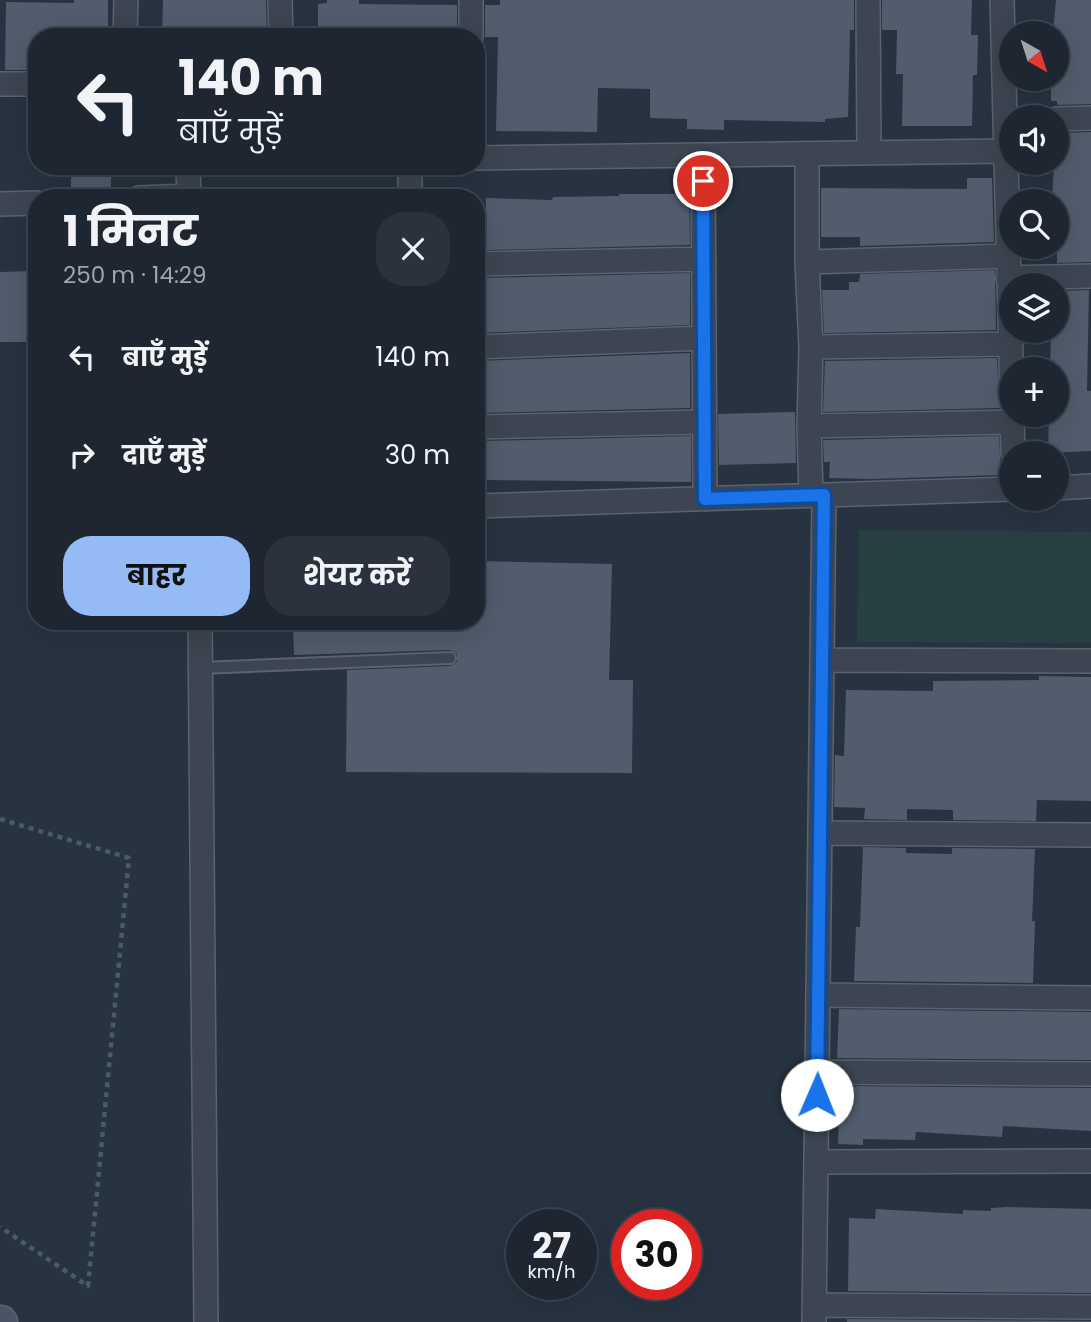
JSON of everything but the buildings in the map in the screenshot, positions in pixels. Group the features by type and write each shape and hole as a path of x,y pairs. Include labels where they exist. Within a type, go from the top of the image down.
{"street":[{"path":"125,28 126,0"},
{"path":"280,0 281,28"},
{"path":"471,0 471,28"},
{"path":"868,0 869,153"},
{"path":"1002,0 1007,105"},
{"path":"0,84 28,84"},
{"path":"1069,119 1091,118"},
{"path":"485,158 999,151"},
{"path":"807,154 807,262 811,348 809,426 817,495 822,660 815,1314 1091,1307"},
{"path":"703,155 705,499"},
{"path":"1006,175 1010,357"},
{"path":"0,204 28,202"},
{"path":"485,264 704,259"},
{"path":"807,262 1008,267 1091,276"},
{"path":"485,347 704,338"},
{"path":"811,348 1009,344"},
{"path":"809,426 999,413"},
{"path":"485,427 704,422"},
{"path":"1069,487 1091,486"},
{"path":"485,506 999,489"},
{"path":"200,630 206,1322"},
{"path":"822,660 1091,661"},
{"path":"820,833 1091,835"},
{"path":"818,995 1091,998"},
{"path":"818,1072 1091,1074"},
{"path":"816,1162 1091,1161"}],"lane":[{"path":"200,668 450,658"}],"path":[{"path":"0,819 129,858 88,1286 0,1227"}],"green space":[{"path":"859,530 1091,532 1091,643 857,642"}],"route":[{"path":"703,181 705,499 824,495 817,1095"}]}
